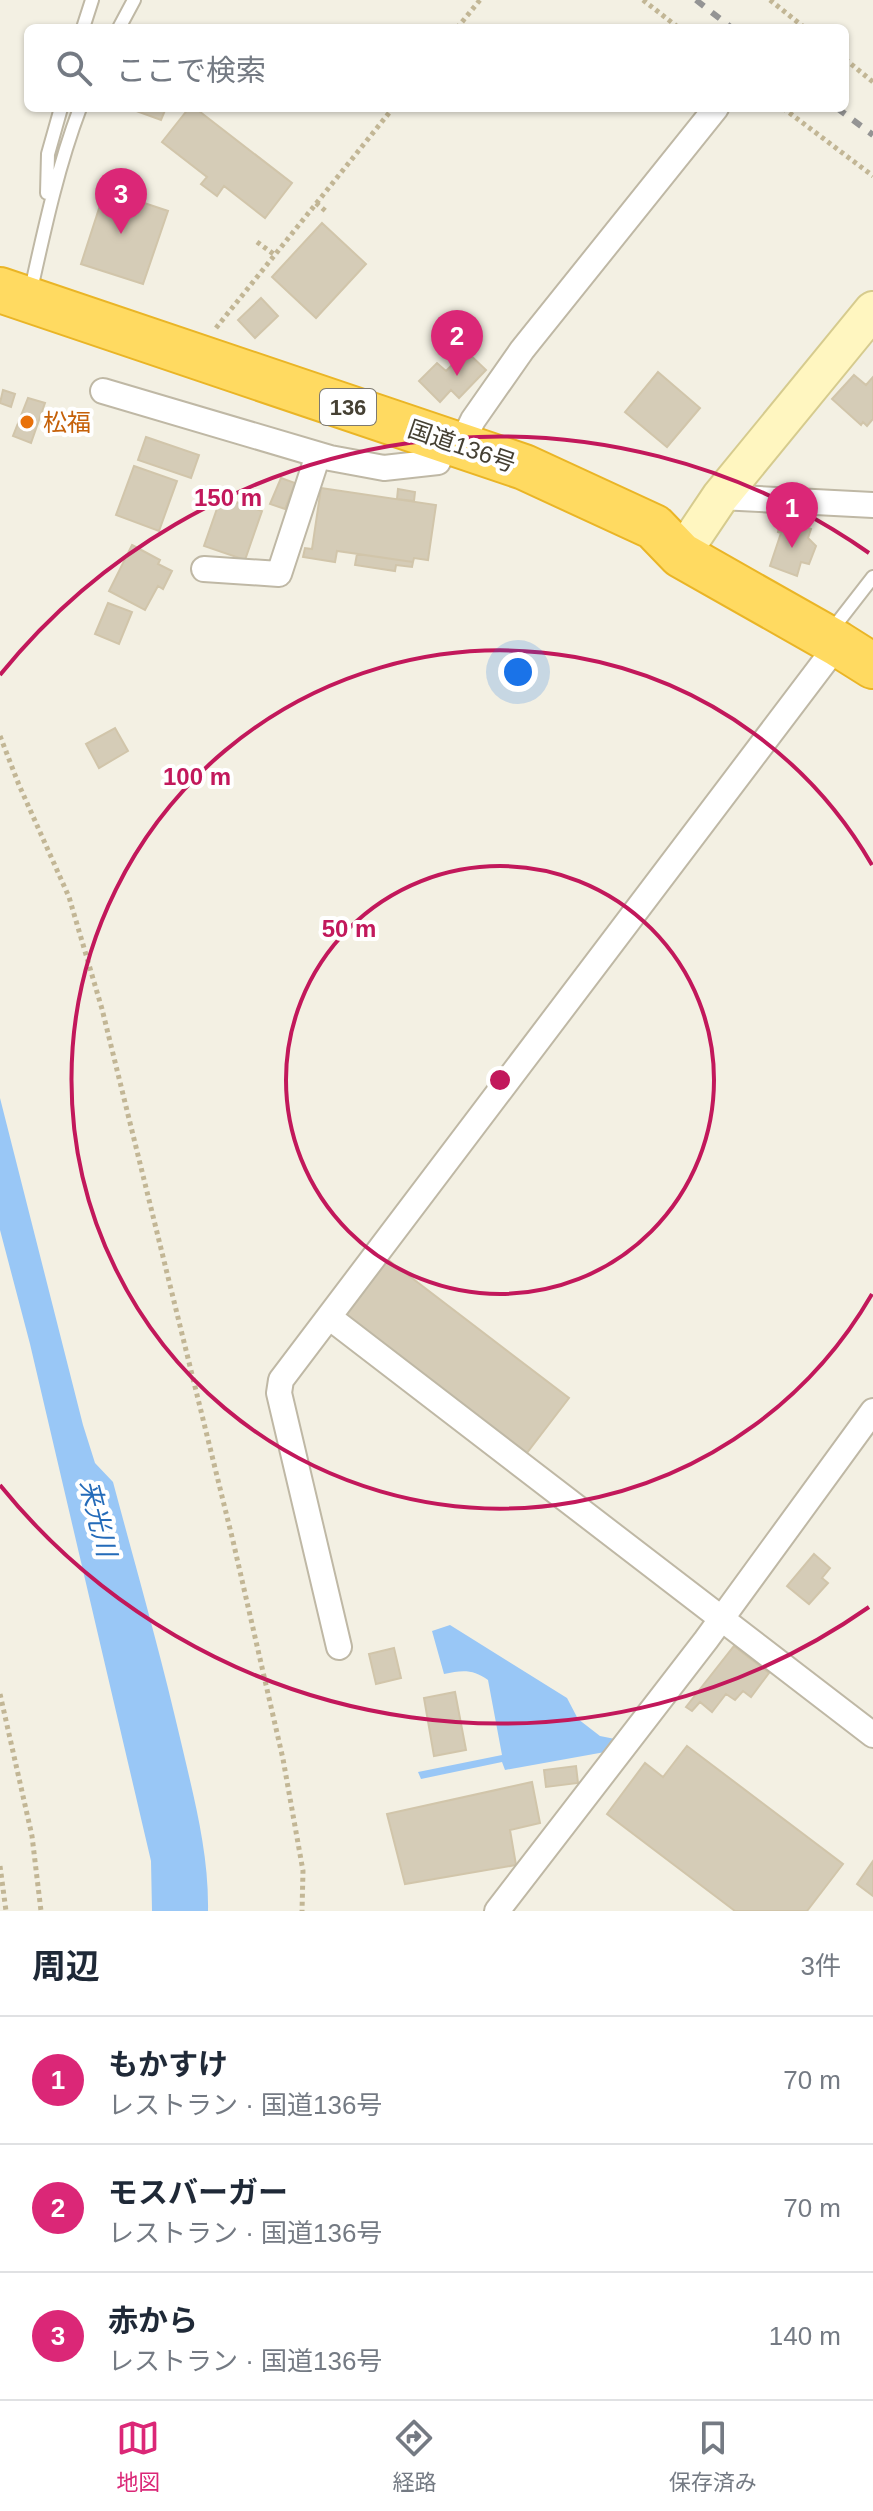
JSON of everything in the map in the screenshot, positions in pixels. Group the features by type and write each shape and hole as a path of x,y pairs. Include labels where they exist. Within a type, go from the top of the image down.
{"highway":[{"name":"国道136号","path":"10,300 450,454 524,467 654,527 681,555 846,649"}],"street":[{"path":"103,391 318,455 384,468 450,454 522,350 713,112"},
{"path":"681,555 720,497 873,310"},
{"path":"204,569 279,574 318,455"},
{"path":"720,497 873,505"},
{"path":"339,1647 279,1393 281,1380 846,649"},
{"path":"329,1317 873,1735"},
{"path":"497,1911 720,1620 873,1411"}],"lane":[{"path":"84,24 92,0"},
{"path":"121,24 134,0"},
{"path":"46,220 48,154 60,112"},
{"path":"10,300 46,220 64,149 78,112"},
{"path":"846,649 873,577"}],"path":[{"path":"460,24 480,0"},
{"path":"643,0 674,24"},
{"path":"770,0 800,24"},
{"path":"849,62 873,82"},
{"path":"216,328 390,112"},
{"path":"788,112 873,176"},
{"path":"316,203 328,213"},
{"path":"257,242 275,255"},
{"path":"0,736 69,897 110,1037 283,1759 303,1871 302,1911"},
{"path":"0,1694 32,1836 41,1911"},
{"path":"0,1866 6,1911"}],"water":[{"name":"来光川","path":"0,1098 83,1425 95,1463 113,1482 165,1677 200,1826 208,1911 152,1911 151,1861 30,1344 0,1230"},
{"path":"450,1625 567,1698 578,1719 600,1736 615,1739 605,1752 505,1770 502,1762 421,1779 418,1772 502,1755 488,1680 467,1671 444,1674 432,1631"}],"building":[{"path":"139,112 164,112 161,120"},
{"path":"186,112 200,112 292,183 265,218 224,186 217,196 201,184 207,177 162,142"},
{"path":"105,190 168,211 143,284 81,264"},
{"path":"322,223 366,264 316,318 272,277"},
{"path":"261,298 278,316 255,338 238,320"},
{"path":"466,351 486,370 459,398 451,390 440,402 419,381 437,363 446,371"},
{"path":"658,372 700,408 667,447 625,412"},
{"path":"854,375 866,385 873,377 873,419 867,426 863,422 861,425 832,399"},
{"path":"3,390 15,394 11,407 0,403"},
{"path":"28,398 45,403 31,443 13,436"},
{"path":"146,437 199,455 191,478 138,460"},
{"path":"134,466 177,481 159,531 116,515"},
{"path":"281,478 295,483 285,509 270,504"},
{"path":"321,488 436,505 428,560 414,558 413,562 337,551 335,562 303,557 305,548 312,549"},
{"path":"398,489 415,492 414,501 397,499"},
{"path":"220,500 262,511 245,560 204,546"},
{"path":"781,520 811,529 808,538 816,546 809,564 801,562 797,576 770,566 781,533 778,532"},
{"path":"132,545 160,560 158,564 172,571 163,589 158,586 145,610 109,591"},
{"path":"357,554 413,562 412,567 396,565 395,571 355,565"},
{"path":"108,603 132,612 119,644 95,634"},
{"path":"115,728 128,751 99,768 86,744"},
{"path":"387,1259 569,1398 526,1454 345,1315"},
{"path":"814,1554 830,1568 822,1578 828,1583 809,1604 787,1586"},
{"path":"734,1646 769,1673 751,1697 743,1691 735,1700 726,1694 712,1712 700,1702 692,1711 686,1707"},
{"path":"394,1648 401,1678 376,1684 369,1654"},
{"path":"455,1692 466,1750 434,1756 424,1698"},
{"path":"687,1746 843,1864 807,1911 735,1911 607,1814 645,1763 663,1777"},
{"path":"576,1766 578,1783 546,1787 544,1770"},
{"path":"532,1782 540,1823 510,1830 516,1865 405,1884 387,1814"},
{"path":"873,1861 873,1896 857,1884"}],"railway":[{"path":"696,0 727,24"},
{"path":"842,112 873,135"}],"place":[{"name":"赤から","path":"121,234"},
{"name":"モスバーガー","path":"457,376"},
{"name":"松福","path":"27,422"},
{"name":"もかすけ","path":"792,548"}]}
